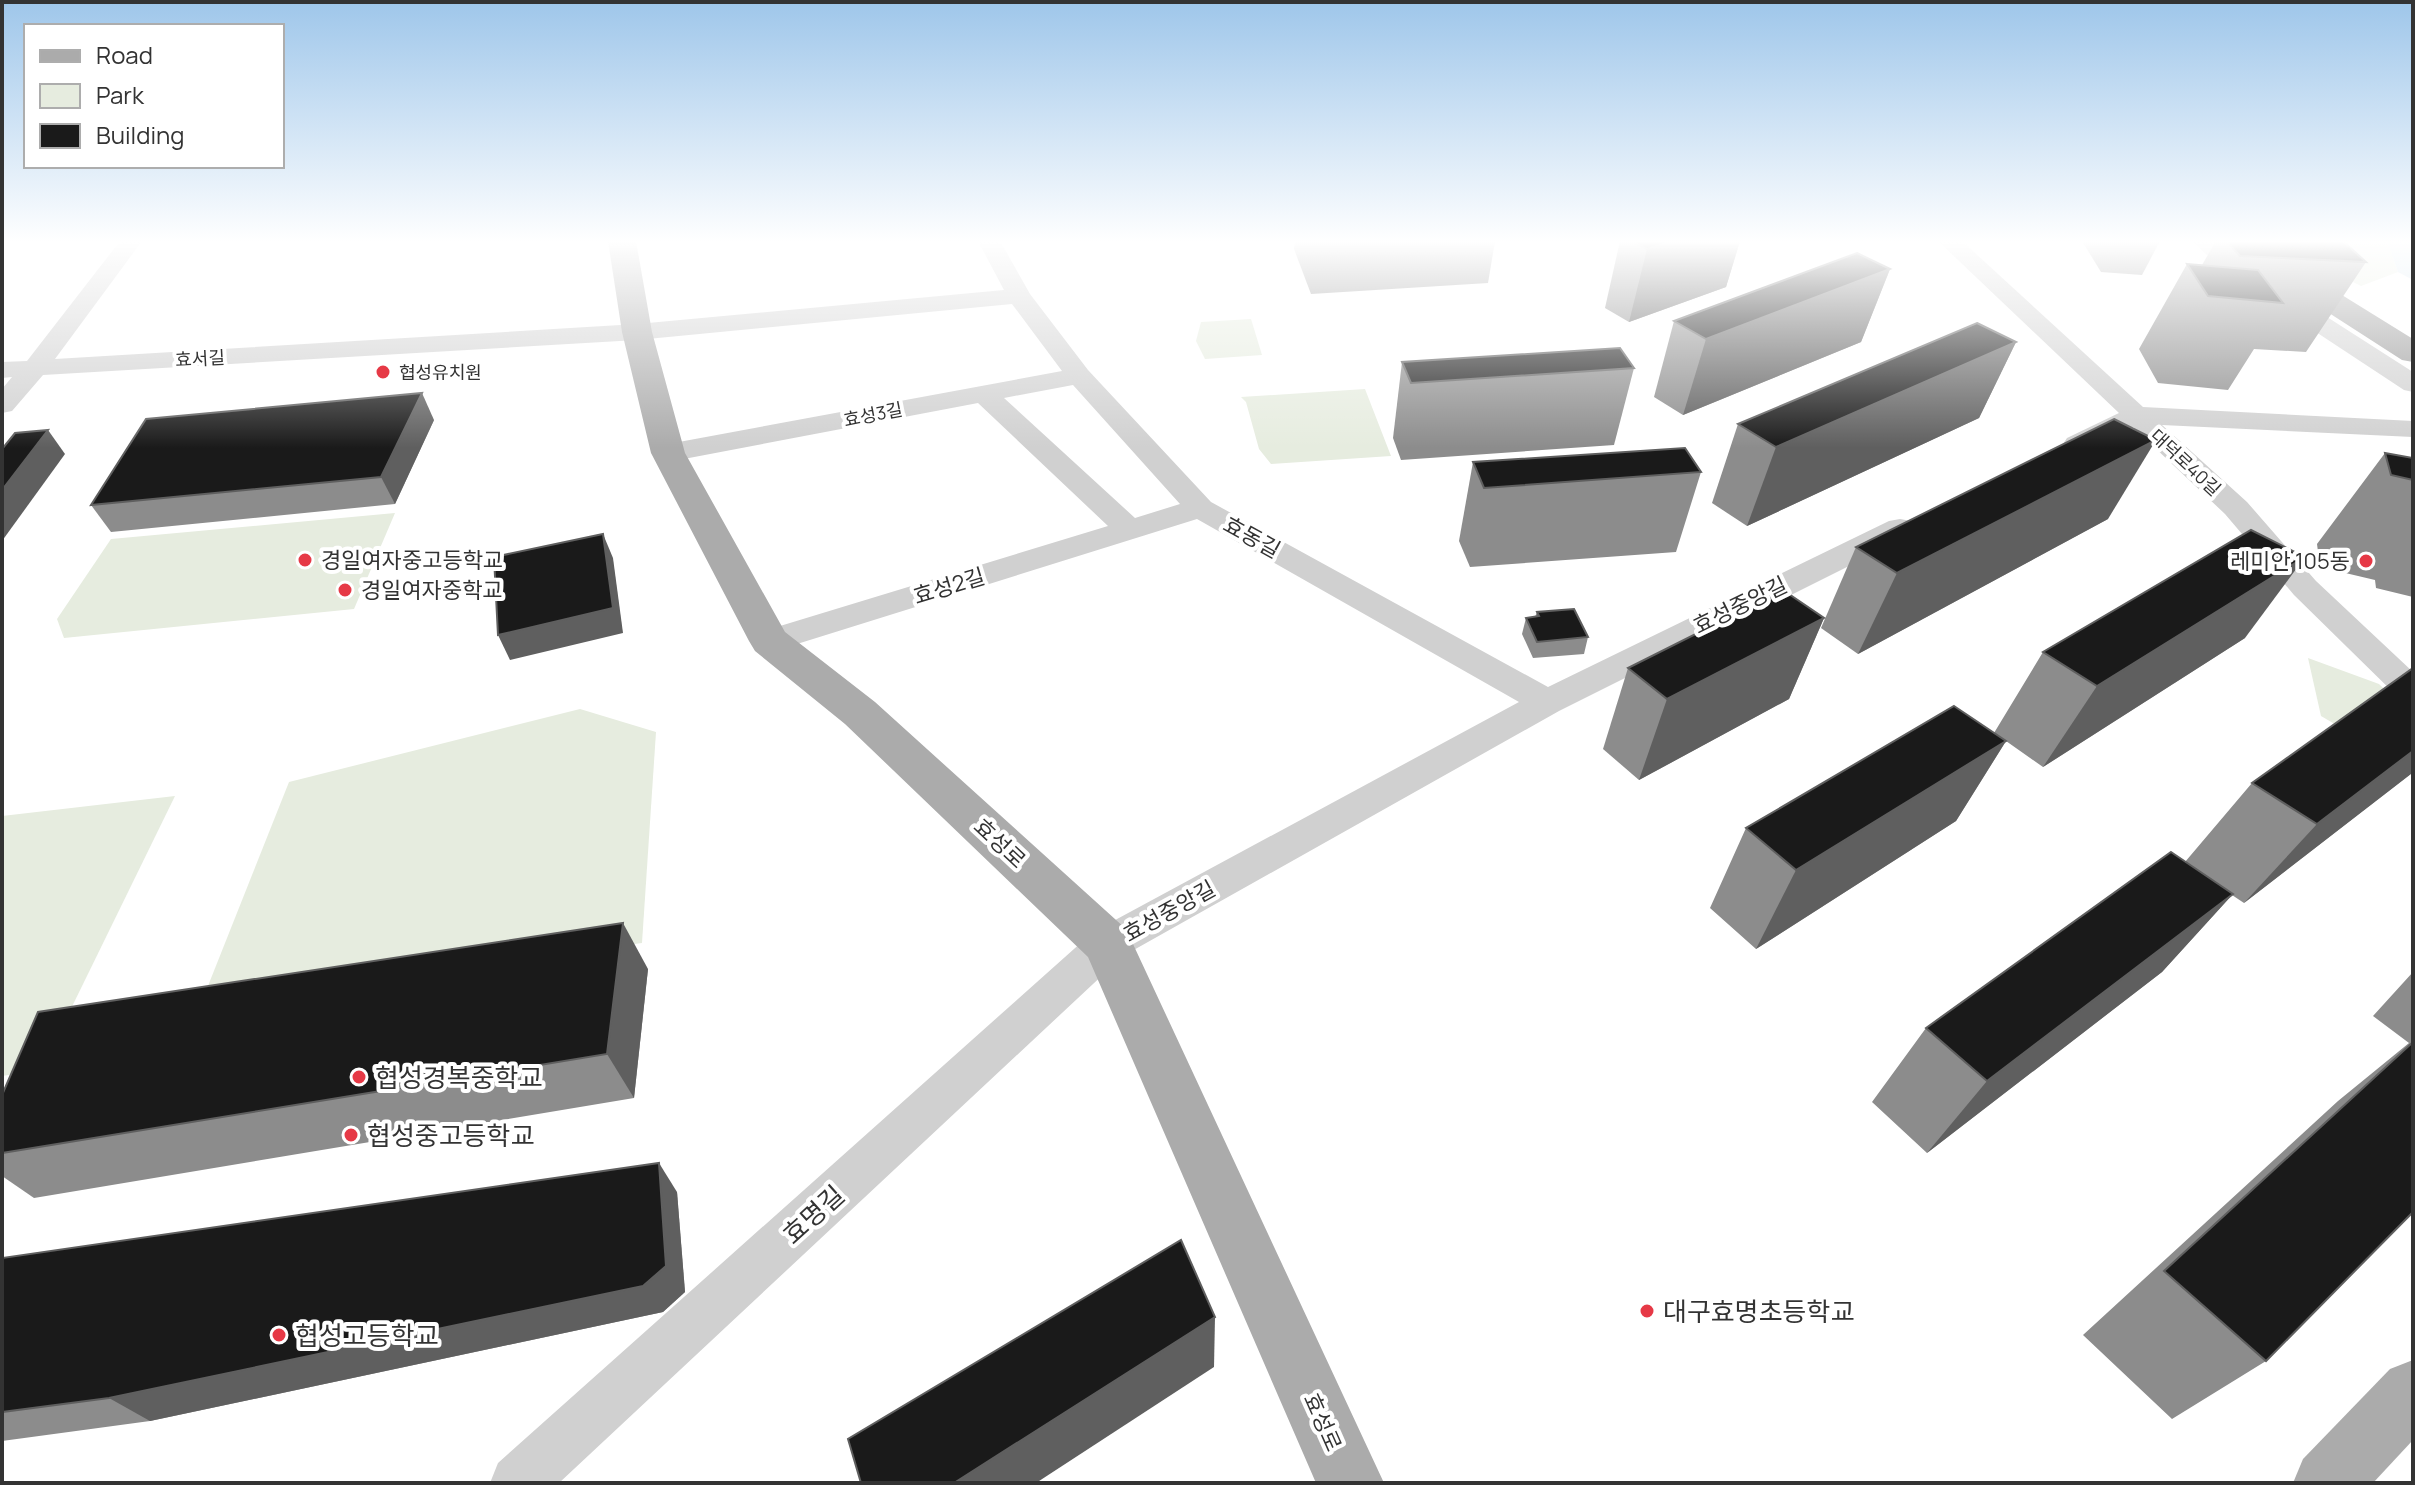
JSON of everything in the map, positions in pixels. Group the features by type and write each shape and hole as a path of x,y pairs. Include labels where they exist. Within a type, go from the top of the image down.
{"highway":[{"path":"2356,310 2413,353"},
{"path":"2367,310 2413,339"},
{"path":"2385,310 2413,329"}],"main road":[{"name":"효성로","path":"633,310 668,453 769,641 860,713 1108,944 1350,1483"},
{"path":"2327,1483 2413,1392"}],"street":[{"path":"2,405 79,310"},
{"path":"637,332 867,310"},
{"name":"효동길","path":"1030,310 1079,376 1200,508 1547,702"},
{"name":"대덕로40길","path":"2024,310 2236,508 2305,588 2413,692"},
{"path":"2300,310 2413,384"},
{"name":"효서길","path":"2,370 637,332"},
{"name":"효성3길","path":"668,453 1079,376"},
{"path":"984,394 1130,530"},
{"path":"2051,457 2137,415 2413,429"},
{"name":"효성2길","path":"769,641 1200,508"},
{"name":"효성중앙길","path":"1108,944 1547,702 1921,518"},
{"name":"효명길","path":"518,1483 1108,944"}],"green space":[{"path":"1251,319 1262,355 1205,359 1196,341 1201,322"},
{"path":"1365,389 1391,456 1271,464 1259,449 1246,402 1241,397"},
{"path":"395,513 354,609 64,638 57,619 111,539"},
{"path":"2308,658 2379,684 2413,717 2403,764 2321,716"},
{"path":"580,709 656,732 642,943 202,1001 289,782"},
{"path":"175,796 41,1070 2,1076 2,816"}],"building":[{"path":"1703,310 1781,310 1706,339 1674,321"},
{"path":"1977,323 2016,342 1776,447 1738,424"},
{"path":"1620,348 1634,368 1411,383 1402,362"},
{"path":"422,393 381,477 91,505 146,419"},
{"path":"2114,419 2156,440 1897,573 1856,547"},
{"path":"48,430 2,490 2,449 15,433"},
{"path":"1685,448 1701,472 1484,488 1473,462"},
{"path":"2385,453 2413,458 2413,480 2391,475"},
{"path":"2251,530 2305,557 2097,686 2043,652"},
{"path":"603,534 613,608 498,635 494,557"},
{"path":"1783,590 1824,618 1667,699 1628,668"},
{"path":"1574,609 1588,637 1537,642 1526,618 1539,616 1537,612"},
{"path":"2413,668 2413,751 2317,824 2252,783"},
{"path":"1954,706 2006,741 1796,870 1746,828"},
{"path":"2171,852 2233,894 1987,1081 1926,1028"},
{"path":"623,923 607,1054 2,1153 2,1095 38,1012"},
{"path":"2413,1042 2413,1212 2266,1361 2164,1271"},
{"name":"협성고등학교","path":"659,1163 666,1266 643,1286 109,1398 2,1412 2,1258"},
{"path":"1181,1240 1215,1317 954,1483 861,1483 848,1439"}],"place":[{"name":"협성유치원","path":"383,372"},
{"name":"경일여자중고등학교","path":"305,560"},
{"name":"레미안 105동","path":"2366,561"},
{"name":"경일여자중학교","path":"345,590"},
{"name":"협성경복중학교","path":"359,1077"},
{"name":"협성중고등학교","path":"351,1135"},
{"name":"대구효명초등학교","path":"1647,1311"},
{"name":"협성고등학교","path":"279,1335"}]}
